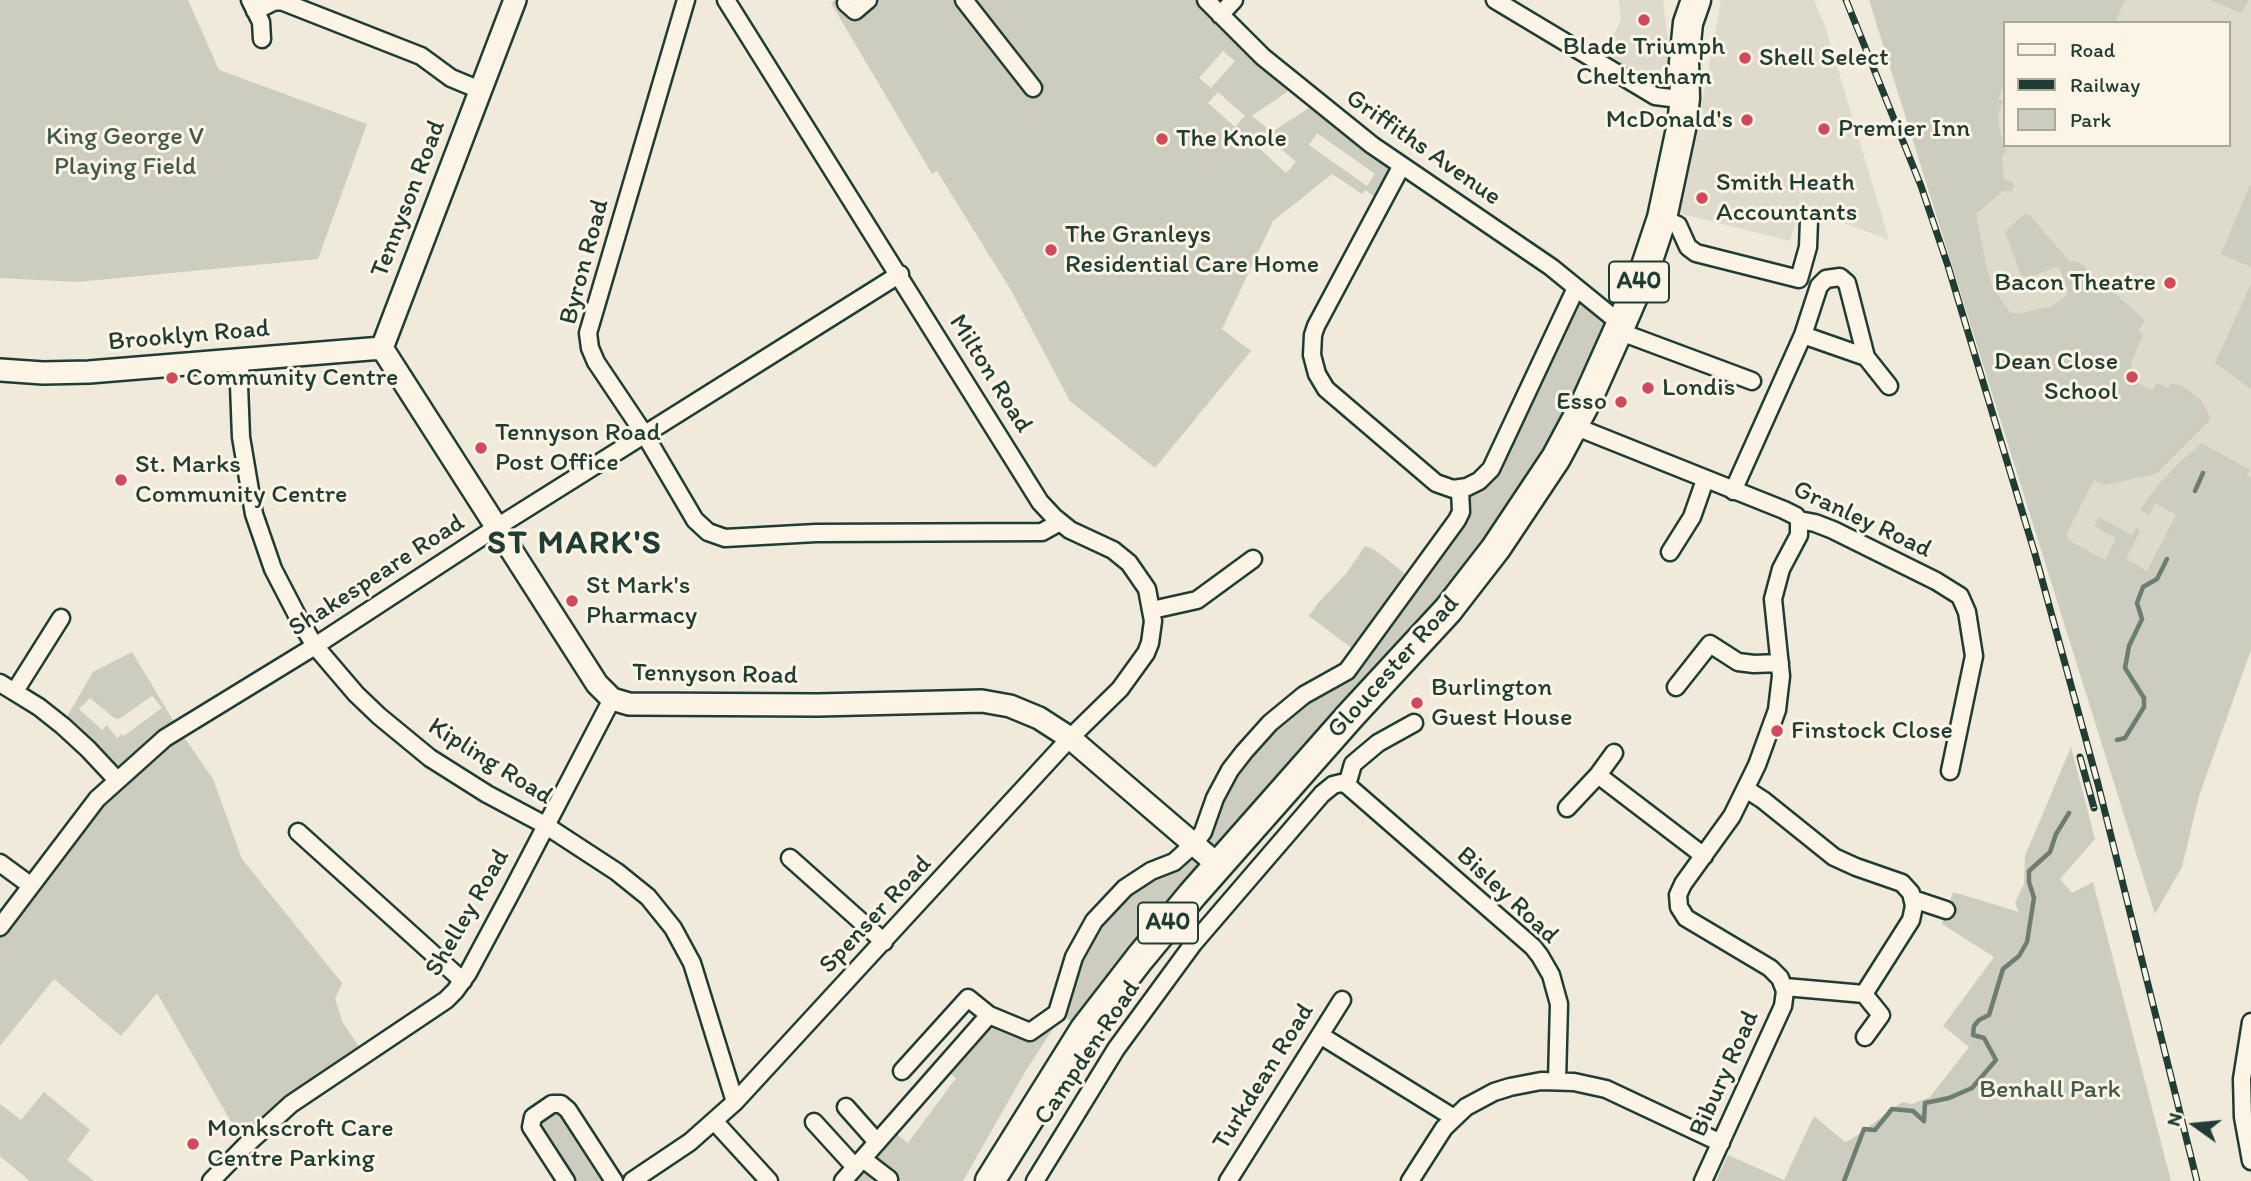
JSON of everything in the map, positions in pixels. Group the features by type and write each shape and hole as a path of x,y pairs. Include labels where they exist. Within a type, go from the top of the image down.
{"highway":[{"name":"Gloucester Road","path":"1685,95 1698,63 1711,0"},
{"name":"Gloucester Road","path":"991,1179 1085,1029 1218,865 1473,579 1519,516 1574,426 1620,327 1662,218 1673,175 1685,95 1684,62 1690,8"}],"street":[{"name":"Tennyson Road","path":"515,0 382,348 597,684 611,699 629,704 995,702 1039,718 1070,738 1218,865"},
{"name":"Byron Road","path":"686,0 588,332 593,355 645,435 695,520 703,529 719,537 816,533 1042,532 1060,522"},
{"name":"Milton Road","path":"726,0 900,274 1040,502 1060,522 1082,537 1113,550 1129,563 1147,589 1152,610 1150,643 1141,663 1120,689 1070,738"},
{"path":"846,3 855,11 868,0"},
{"path":"964,0 1033,88"},
{"name":"Griffiths Avenue","path":"1206,0 1263,57 1303,91 1401,167 1551,267 1620,327 1752,381"},
{"path":"1220,15 1234,0"},
{"path":"1495,0 1655,96 1664,99 1685,95"},
{"path":"262,39 261,22 253,5 281,1 422,57 451,78 480,90"},
{"path":"1401,167 1316,326 1312,355 1317,373 1326,389 1436,483 1447,488 1460,489 1479,481 1491,469 1576,288"},
{"path":"1662,218 1678,225 1688,247 1696,253 1799,279 1808,247 1809,220"},
{"name":"Shakespeare Road","path":"0,928 97,799 166,738 900,274"},
{"path":"1733,491 1803,335 1822,282 1830,277 1840,278 1849,288 1866,357 1889,386"},
{"path":"1803,335 1866,357"},
{"name":"Brooklyn Road","path":"0,370 89,372 382,348"},
{"name":"Kipling Road","path":"241,359 241,437 254,514 277,578 315,646 356,694 421,751 458,777 545,825 633,884 654,905 673,928 698,977 735,1102"},
{"name":"Granley Road","path":"1574,426 1784,510 1799,520 1833,530 1956,592 1967,612 1974,656 1950,771"},
{"path":"1670,552 1692,517 1705,480"},
{"path":"902,1071 968,998 989,1015 1030,1032 1057,1013 1074,957 1086,932 1102,910 1125,888 1174,862 1194,844 1203,832 1222,784 1258,735 1304,695 1347,671 1457,520 1461,512 1460,489"},
{"path":"1799,520 1799,535 1781,569 1775,590 1773,609 1780,663 1777,710 1746,789 1732,816 1680,889 1678,900 1686,918 1770,968 1780,978 1784,987 1864,994 1881,1015 1864,1037"},
{"path":"1152,610 1197,600 1253,559"},
{"path":"61,618 7,687 69,732 117,780"},
{"path":"1676,687 1710,643 1738,662 1780,663"},
{"name":"Shelley Road","path":"215,1180 245,1146 291,1104 446,1000 463,981 611,699"},
{"path":"1347,785 1353,764 1378,743 1414,723"},
{"name":"Spenser Road","path":"632,1181 690,1142 735,1102 1070,738"},
{"path":"1567,808 1598,775 1614,753"},
{"path":"1598,775 1704,856"},
{"name":"Campden Road","path":"1035,1181 1116,1049 1193,944 1322,794 1333,785 1347,785"},
{"name":"Bisley Road","path":"1347,785 1540,956 1551,975 1559,1004 1557,1080"},
{"path":"1746,789 1834,857 1902,883 1913,899 1911,920 1864,994"},
{"path":"298,832 463,981"},
{"path":"790,858 884,942"},
{"path":"0,863 30,885"},
{"path":"1913,899 1946,910"},
{"name":"Bibury Road","path":"1703,1181 1783,1006 1784,987"},
{"name":"Turkdean Road","path":"1228,1181 1342,1000"},
{"path":"1057,1013 1085,1029"},
{"path":"842,1181 989,1015"},
{"path":"2251,1022 2242,1079 2243,1117 2251,1161"},
{"path":"1320,1035 1454,1118"},
{"path":"1410,1181 1436,1140 1454,1118 1475,1101 1525,1083 1557,1080 1606,1089 1721,1143"},
{"path":"566,1181 530,1122 536,1114 557,1103 568,1110 614,1181"},
{"path":"846,1107 877,1142"},
{"path":"715,1122 769,1181"},
{"path":"814,1122 859,1163 889,1179"}],"shaded area":[{"path":"1619,0 1663,0 1670,59 1666,92 1603,56 1621,20"},
{"path":"1721,0 1814,0 1825,26 1889,240 1800,206 1790,241 1674,212 1700,114"},
{"name":"Dean Close School","path":"1898,0 2251,0 2251,492 2166,590 2066,575 1989,284"}],"green space":[{"name":"King George V Playing Field","path":"0,0 188,0 219,70 367,124 318,259 77,282 0,278"},
{"path":"835,0 1206,0 1297,85 1252,116 1272,132 1318,102 1401,167 1382,202 1365,190 1362,194 1332,174 1273,221 1222,329 1251,351 1155,468 1070,401 1012,292 937,171 932,174 831,3","holes":["1223,51 1235,61 1211,88 1199,78","1218,92 1245,116 1235,127 1208,103","1317,133 1375,174 1367,186 1309,145","1269,138 1296,162 1286,173 1260,149"]},
{"path":"1869,0 2125,0 2116,21 2002,21 2002,88 1998,99 2002,103 1998,113 1999,128 2002,147 2006,152 2002,156 2004,179 2014,183 2012,191 2003,191 1976,214 1993,289 2011,313 2052,306 2068,294 2059,266 2027,278 2021,275 2005,232 2024,214 2029,214 2069,261 2079,262 2145,320 2139,331 2143,335 2131,362 2135,381 2152,391 2157,383 2168,388 2171,383 2182,386 2201,400 2209,414 2210,420 2156,474 2104,485 2094,480 2067,533 2068,540 2105,560 2116,538 2094,526 2098,517 2132,535 2136,528 2140,531 2126,559 2147,571 2176,515 2155,503 2149,515 2140,510 2156,487 2182,460 2202,443 2250,470 2247,474 2251,478 2251,650 2199,796 2182,867 2155,914"},
{"path":"2210,0 2249,0 2241,13"},
{"path":"2251,183 2251,267 2221,254"},
{"path":"2251,284 2251,389 2215,363"},
{"path":"1576,288 1621,324 1556,458 1085,1029 1057,1013 1094,921 1184,854 1230,770 1357,652 1309,616 1318,603 1346,574 1365,546 1375,550 1413,580 1461,502 1479,481"},
{"path":"132,652 179,730 213,779 242,859 342,983 335,999 343,1023 364,1054 245,1146 157,993 121,1036 54,979 0,1046 0,927 117,781 62,725 93,672","holes":["152,696 162,708 124,736 122,734 117,738 107,725 102,730 79,709 90,698 114,718 119,719"]},
{"name":"Benhall Park","path":"2071,747 2095,839 2060,879 2072,893 2093,882 2171,1181 1716,1181 1728,1155 1784,1180 1814,1116 1845,1142 1902,1102 1912,1104 1930,1097 1969,1047 1943,1026 1994,957 1942,924 1953,892 2019,912 2015,903 2024,884 2025,856"},
{"path":"1058,1021 1025,1072 963,1181 846,1181 895,1133 908,1143 956,1078 947,1071 988,1023 1024,1038"},
{"path":"44,1092 90,1130 67,1160 94,1181 30,1181 0,1156 0,1104 21,1120"},
{"path":"557,1103 614,1181 566,1181 533,1117"}],"waterway":[{"path":"2195,491 2203,473"},
{"path":"2117,740 2125,738 2144,707 2144,698 2125,668 2129,646 2142,619 2137,603 2143,587 2157,579 2167,559"},
{"path":"1844,1181 1864,1129 1875,1130 1892,1109 1913,1111 1924,1121 1925,1103 1949,1098 1972,1088 1996,1060 1984,1038 1973,1035 1974,1026 1989,1015 2003,969 2019,956 2027,942 2034,898 2029,871 2050,852 2056,834 2069,813"}],"railway":[{"path":"1846,0 1921,186 1948,266 2035,554 2098,784 2197,1181"},
{"path":"2080,757 2094,808"}],"place":[{"name":"Blade Triumph Cheltenham","path":"1644,20"},
{"name":"Shell Select","path":"1745,58"},
{"name":"McDonald's","path":"1747,120"},
{"name":"Premier Inn","path":"1824,129"},
{"name":"The Knole","path":"1162,139"},
{"name":"Smith Heath Accountants","path":"1702,198"},
{"name":"The Granleys Residential Care Home","path":"1051,250"},
{"name":"Bacon Theatre","path":"2170,283"},
{"name":"Dean Close School","path":"2132,377"},
{"name":"Community Centre","path":"172,378"},
{"name":"Londis","path":"1648,388"},
{"name":"Esso","path":"1621,402"},
{"name":"Tennyson Road Post Office","path":"481,448"},
{"name":"St. Marks Community Centre","path":"121,480"},
{"name":"St Mark's Pharmacy","path":"572,601"},
{"name":"Burlington Guest House","path":"1417,703"},
{"name":"Finstock Close","path":"1777,731"},
{"name":"Monkscroft Care Centre Parking","path":"193,1144"}],"district":[{"name":"ST MARK'S","path":"575,545"}]}
